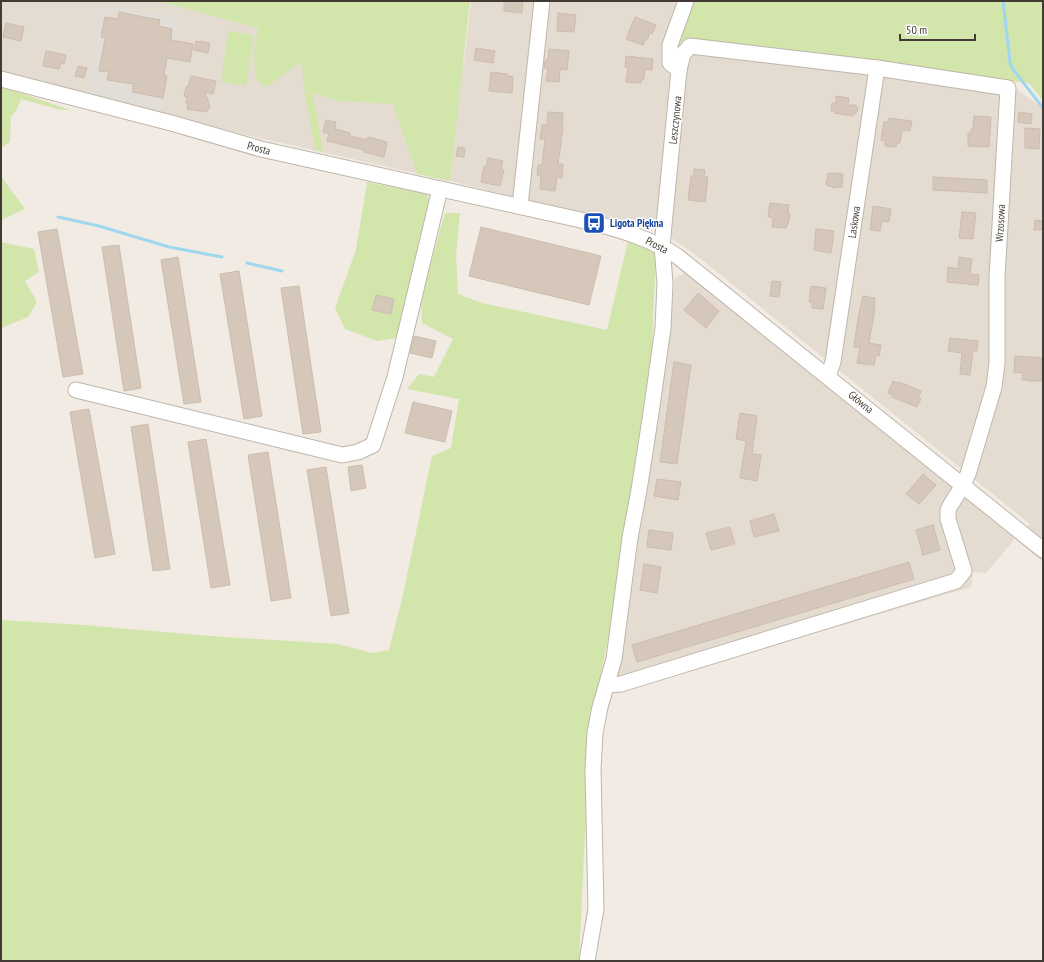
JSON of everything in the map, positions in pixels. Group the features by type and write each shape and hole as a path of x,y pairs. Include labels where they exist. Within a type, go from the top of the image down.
{"street":[{"path":"520,206 542,1"},
{"path":"679,70 670,63 670,45 686,1"},
{"name":"Leszczynowa","path":"587,961 596,909 594,750 598,720 614,659 630,538 650,421 663,328 665,283 662,246 679,70 684,54 690,46 877,68"},
{"name":"Laskowa","path":"828,376 833,362 877,68"},
{"name":"Wrzosowa","path":"877,68 1008,88 997,277 996,371 994,387 968,474 963,485"},
{"name":"Prosta","path":"1,79 168,122 261,149 594,223 628,232 662,246 677,256"},
{"path":"76,390 342,455 358,452 373,446 395,377 440,188"},
{"name":"Główna","path":"677,256 1043,550"},
{"path":"607,685 621,684 956,581 964,571 948,518 948,510 963,485"}],"shaded area":[{"path":"1,1 157,1 258,28 464,63 471,1 707,1 1012,86 1043,108 1043,562 1015,539 986,573 973,572 971,587 611,694 668,340 675,278 685,273 727,304 1015,538 1030,524 701,259 656,227 562,209 450,181 242,134 120,101 1,72"},
{"path":"99,6 178,15 162,113 88,94"}],"green space":[{"path":"157,1 470,1 450,181 417,174 393,104 339,101 313,93 323,152 315,150 301,62 266,87 255,79 254,52 258,28"},
{"path":"688,1 1043,1 1043,101 1029,83 678,42"},
{"path":"228,31 254,35 246,86 221,82"},
{"path":"1,86 70,110 61,110 21,99 16,111 11,116 10,142 1,148"},
{"path":"1,176 25,209 1,220"},
{"path":"367,182 427,194 430,206 396,338 377,341 345,329 335,308 356,250"},
{"path":"445,213 460,213 456,256 458,294 482,303 607,330 628,241 656,251 652,348 612,620 590,726 579,961 1,961 1,620 338,644 372,653 389,650 402,599 432,456 451,448 459,399 407,389 419,374 434,377 453,339 422,323 421,297"},
{"path":"1,242 34,249 39,272 25,281 37,302 28,317 1,328"}],"building":[{"path":"504,1 523,1 522,13 504,11"},
{"path":"119,12 160,20 159,26 172,29 171,40 193,44 190,62 167,58 164,75 167,76 163,98 132,92 134,84 107,80 109,72 99,71 105,38 101,37 105,17 118,19"},
{"path":"558,13 576,15 574,32 557,31"},
{"path":"635,17 656,25 652,34 650,33 643,45 626,39"},
{"path":"6,23 24,27 21,41 3,37"},
{"path":"196,41 210,43 208,53 194,50"},
{"path":"476,48 495,51 493,63 474,60"},
{"path":"549,49 569,51 567,70 560,69 559,82 546,81 548,68 544,68 545,60 548,60"},
{"path":"46,51 66,55 64,64 61,63 59,69 43,66"},
{"path":"626,56 653,59 652,70 645,69 644,79 642,79 641,83 626,82 628,67 625,67"},
{"path":"78,66 87,68 84,78 75,76"},
{"path":"491,72 508,74 507,76 513,77 512,93 489,91"},
{"path":"191,76 216,81 213,94 205,92 210,107 206,112 187,109 187,97 184,96"},
{"path":"836,96 849,98 848,105 855,105 858,108 857,112 852,116 834,113 835,111 831,111 832,103 836,103"},
{"path":"548,112 563,113 563,128 558,164 563,164 562,178 557,177 555,191 540,189 541,176 537,175 538,165 542,165 545,139 540,139 542,125 547,125"},
{"path":"1019,112 1032,114 1031,124 1018,122"},
{"path":"974,116 991,117 989,147 968,146 968,133 971,133 971,129 973,129"},
{"path":"889,118 912,121 910,131 902,130 900,143 897,143 896,147 885,146 885,141 881,140 884,122 888,122"},
{"path":"326,120 336,122 335,129 350,133 350,136 367,140 368,137 387,142 384,157 364,152 365,150 327,141 329,134 323,132"},
{"path":"1025,128 1040,129 1039,149 1025,148"},
{"path":"458,147 465,148 464,157 456,156"},
{"path":"488,158 503,161 501,170 504,170 500,186 481,182 484,166 486,167"},
{"path":"694,169 705,170 704,177 708,177 705,202 688,200 691,176 694,176"},
{"path":"828,173 843,174 842,187 835,188 826,185"},
{"path":"933,177 987,180 987,193 933,190"},
{"path":"770,203 789,205 788,214 790,214 786,228 772,227 773,218 768,217"},
{"path":"873,206 891,209 889,222 882,221 880,231 870,230"},
{"path":"962,212 976,213 973,239 959,238"},
{"path":"1035,220 1043,221 1043,230 1034,230"},
{"path":"481,227 601,256 589,305 469,276"},
{"path":"57,229 83,374 63,377 38,232"},
{"path":"816,229 834,231 831,253 814,250"},
{"path":"119,245 141,388 124,391 102,247"},
{"path":"178,257 201,402 184,404 161,260"},
{"path":"959,257 972,259 970,274 979,275 978,285 947,282 948,267 958,269"},
{"path":"239,271 262,416 244,419 220,274"},
{"path":"772,281 781,282 779,297 770,296"},
{"path":"299,286 321,432 303,434 281,288"},
{"path":"811,286 826,288 823,309 812,308 812,303 809,302"},
{"path":"698,293 719,311 706,328 684,310"},
{"path":"376,295 394,299 391,314 372,310"},
{"path":"863,296 875,298 875,308 869,343 881,345 879,356 876,355 874,365 857,363 860,348 854,347"},
{"path":"414,336 436,341 432,358 410,353"},
{"path":"950,338 978,341 977,351 973,351 970,375 960,374 962,353 948,351"},
{"path":"1015,356 1042,358 1041,381 1022,380 1023,373 1014,372"},
{"path":"674,362 691,365 677,464 660,462"},
{"path":"893,381 921,391 918,398 921,399 917,407 892,397 893,395 888,393"},
{"path":"413,402 452,411 445,442 405,433"},
{"path":"89,409 115,554 95,558 70,412"},
{"path":"740,413 757,416 752,454 761,455 757,481 740,478 746,441 736,439"},
{"path":"148,424 170,569 153,571 131,427"},
{"path":"206,439 230,585 211,588 188,442"},
{"path":"268,452 291,598 271,601 248,455"},
{"path":"362,465 366,488 351,491 348,467"},
{"path":"326,467 349,613 331,616 307,470"},
{"path":"923,474 936,485 919,504 906,494"},
{"path":"657,479 681,482 678,500 654,496"},
{"path":"774,514 779,531 754,537 750,521"},
{"path":"933,525 940,550 923,555 916,530"},
{"path":"730,527 735,544 711,550 706,533"},
{"path":"649,530 673,533 671,550 647,547"},
{"path":"909,562 914,579 637,662 632,645"},
{"path":"644,564 661,567 657,593 640,590"}],"waterway":[{"path":"1003,1 1012,68 1043,108"},
{"path":"58,217 99,226 169,247 222,257"},
{"path":"247,263 282,271"}],"place":[{"name":"Ligota Piękna","path":"594,223"}]}
